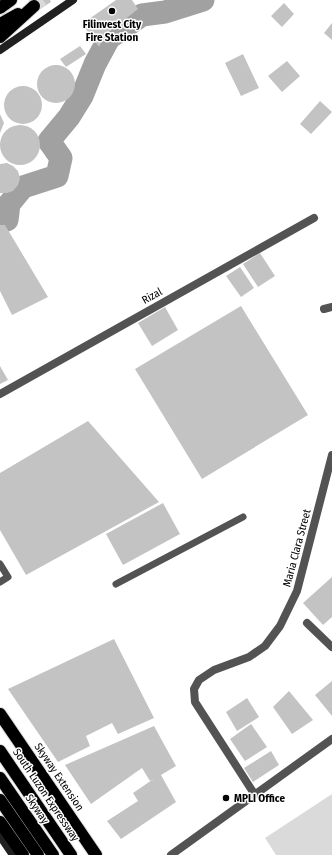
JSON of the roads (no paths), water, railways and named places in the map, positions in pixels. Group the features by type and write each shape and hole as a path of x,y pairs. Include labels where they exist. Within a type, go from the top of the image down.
{"highway":[{"path":"0,8 11,0"},
{"path":"0,24 34,6 0,37"},
{"name":"Skyway Extension","path":"0,713 97,855"},
{"name":"South Luzon Expressway","path":"0,751 71,855"},
{"name":"Skyway","path":"0,760 65,855"},
{"name":"Skyway","path":"0,778 53,855"},
{"path":"0,800 38,855"},
{"path":"0,822 23,855"}],"main road":[{"path":"0,50 73,0"},
{"path":"0,836 13,855"}],"street":[{"name":"Rizal","path":"0,394 314,218"},
{"name":"Maria Clara Street","path":"255,795 195,702 194,689 199,680 214,670 249,658 265,646 280,626 297,591 330,476 332,455"},
{"path":"307,623 332,647"},
{"path":"171,855 332,739"}],"lane":[{"path":"116,584 243,517"},
{"path":"0,564 8,577 0,582"}],"waterway":[{"path":"0,221 7,220 9,204 23,187 57,176 61,158 49,141 69,117 82,96 95,64 109,38 142,15 165,12 203,0"}],"tunnel":[{"path":"34,6 43,0"}],"place":[{"name":"Filinvest City Fire Station","path":"112,11"},
{"name":"MPLI Office","path":"226,798"}]}
